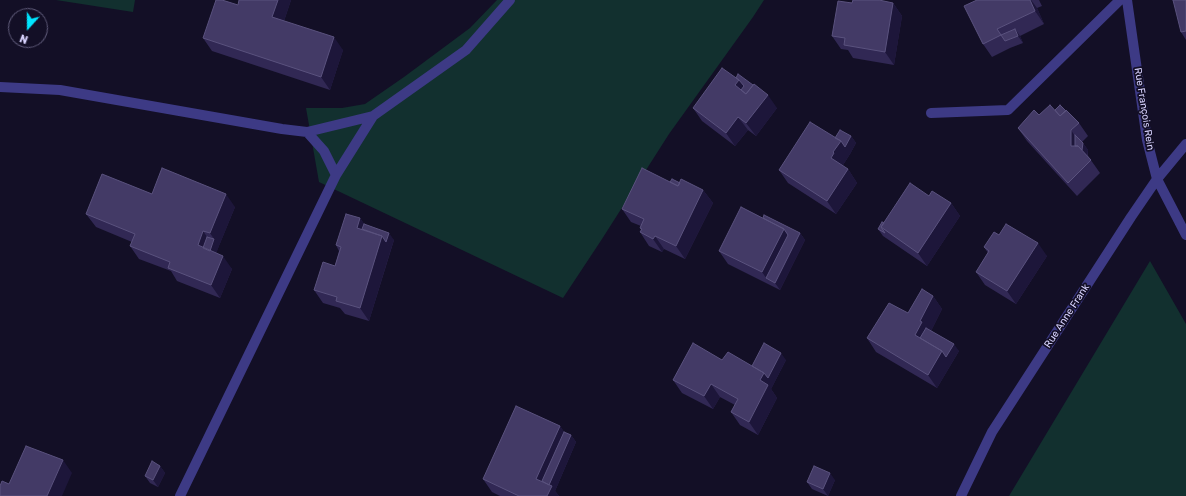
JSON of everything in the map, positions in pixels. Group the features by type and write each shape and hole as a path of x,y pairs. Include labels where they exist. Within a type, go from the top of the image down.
{"street":[{"path":"0,87 60,90 282,129 307,132 372,116 466,50 510,0"},
{"path":"931,113 1008,110 1120,0"},
{"name":"Rue François Rein","path":"1128,0 1147,140 1157,179 1186,235"},
{"path":"180,496 336,175 372,116"},
{"path":"307,132 324,151 336,175"},
{"name":"Rue Anne Frank","path":"961,496 992,432 1131,217 1157,179 1186,144"}],"green space":[{"path":"56,0 135,0 133,12"},
{"path":"497,0 764,0 669,134 563,298 319,182 306,108 342,108 365,104 470,28"},
{"path":"1150,261 1186,324 1186,496 1009,496"}],"building":[{"path":"216,0 222,0 238,5 239,0 278,0 272,17 334,37 321,77 203,38"},
{"path":"853,0 879,0 893,3 885,52 844,45 845,38 832,36 838,1 852,3"},
{"path":"977,0 1030,0 1035,11 997,29 1001,35 983,44 964,6"},
{"path":"1173,0 1186,0 1186,31 1181,32"},
{"path":"1015,29 1018,36 1005,41 1001,35"},
{"path":"722,68 739,80 735,85 746,94 754,84 768,95 746,123 738,117 726,133 693,108"},
{"path":"738,74 753,85 746,94 741,90 744,86 736,78"},
{"path":"1050,105 1060,116 1066,110 1079,123 1071,130 1071,146 1078,146 1091,160 1068,183 1018,128 1034,110 1039,115"},
{"path":"1060,105 1066,111 1060,116 1055,110"},
{"path":"810,122 841,141 833,152 834,153 831,158 848,169 827,201 779,170"},
{"path":"840,130 851,136 845,147 841,141 835,138"},
{"path":"1075,135 1083,143 1082,150 1078,146 1075,146"},
{"path":"162,168 226,194 210,233 203,231 198,245 223,256 211,285 168,268 170,262 130,246 135,234 86,214 102,174 152,194"},
{"path":"642,168 678,186 681,179 703,190 676,246 655,236 653,239 640,232 644,219 622,209"},
{"path":"672,179 680,183 678,186 670,182"},
{"path":"910,183 929,196 932,191 951,203 918,253 881,227"},
{"path":"741,207 784,229 762,272 719,251"},
{"path":"346,214 360,218 357,228 382,236 360,308 336,301 337,297 314,290 323,262 335,266 341,247 336,245"},
{"path":"764,215 800,233 775,283 766,278 788,235 784,229 763,218"},
{"path":"882,222 884,223 881,227 885,233 878,229"},
{"path":"364,224 389,233 386,242 382,236 362,229"},
{"path":"1006,224 1038,243 1007,291 976,272 989,251 984,247 994,232 999,235"},
{"path":"207,237 214,239 210,251 203,248"},
{"path":"922,289 933,296 920,321 922,322 915,335 942,351 928,375 867,338 889,303 908,313"},
{"path":"926,328 954,344 946,357 942,351 920,338"},
{"path":"693,343 722,360 728,352 764,373 760,380 768,385 749,422 731,412 738,399 711,384 704,396 673,380"},
{"path":"764,343 781,353 768,378 764,373 752,366"},
{"path":"516,406 560,426 536,479 552,486 547,496 519,496 483,479"},
{"path":"564,432 571,435 549,485 542,481"},
{"path":"26,446 63,460 47,496 0,496 0,486 2,481 9,484"},
{"path":"152,461 160,466 153,480 145,476"},
{"path":"814,466 830,473 823,489 807,482"}]}
